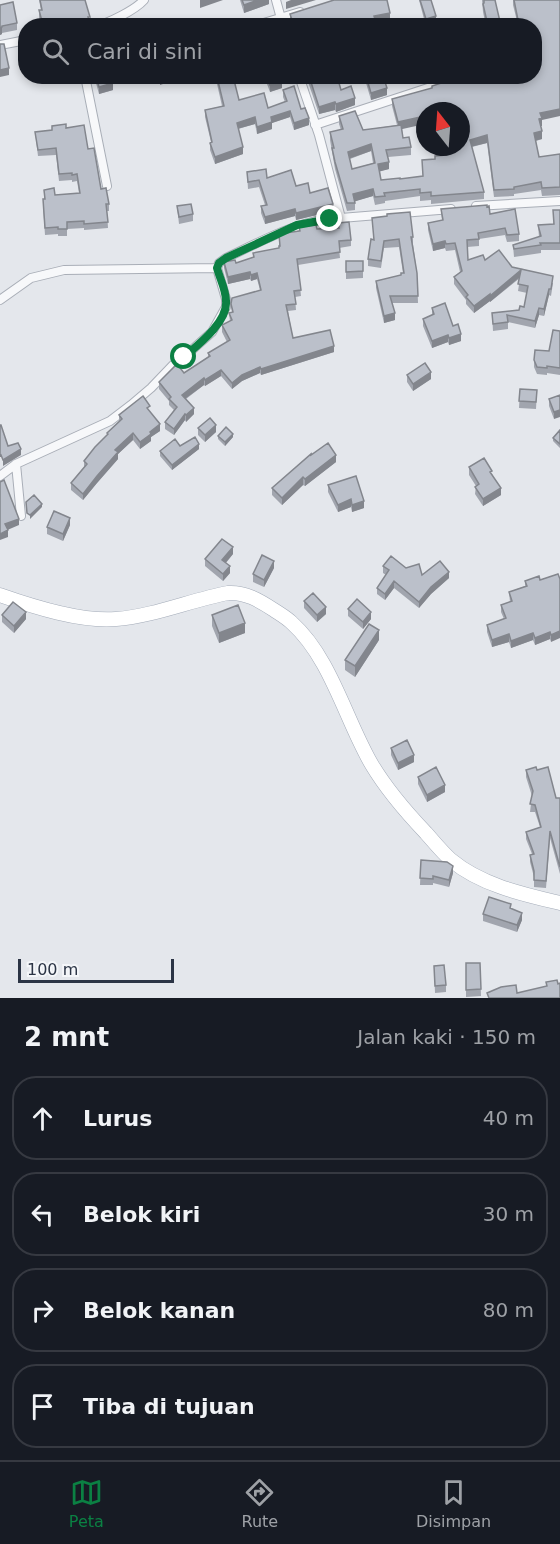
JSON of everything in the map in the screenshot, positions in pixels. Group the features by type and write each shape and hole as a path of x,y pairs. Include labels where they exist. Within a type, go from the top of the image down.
{"main road":[{"path":"0,595 62,614 116,619 237,592 266,604 292,623 307,639 326,670 372,765 397,800 450,859 483,880 560,903"}],"street":[{"path":"115,18 132,10 144,0"},
{"path":"276,0 281,18"},
{"path":"290,18 303,11"},
{"path":"0,45 18,42"},
{"path":"87,84 107,186"},
{"path":"302,84 326,160 341,218"},
{"path":"315,125 443,84"},
{"path":"468,207 560,201"},
{"path":"0,476 15,464 110,421 138,399 212,332 226,307 217,268 219,263 226,258 297,225 330,219 456,208"},
{"path":"0,300 31,278 64,270 217,268"},
{"path":"15,464 21,516"}],"building":[{"path":"40,0 85,0 90,17 41,18 39,10 42,10"},
{"path":"242,0 258,0 244,5"},
{"path":"334,0 387,0 390,13 374,16 375,18 291,18 290,14"},
{"path":"420,0 431,0 436,16 426,18"},
{"path":"484,0 495,0 499,18 486,18"},
{"path":"514,0 560,0 560,109 540,113 542,131 534,133 539,157 560,154 560,187 542,188 541,182 514,187 514,189 494,190 487,135 470,140 470,102 416,102 416,118 398,122 392,99 432,88 438,84 542,84 542,18 518,18"},
{"path":"13,2 17,23 0,28 0,5"},
{"path":"0,44 4,44 9,68 0,70"},
{"path":"219,84 235,84 239,100 264,93 268,108 287,101 283,90 294,86 301,109 305,108 309,118 294,123 290,111 271,117 272,122 257,127 255,117 237,123 243,147 215,157 210,143 212,142 205,110 224,106"},
{"path":"312,84 339,84 341,90 351,86 355,98 319,107"},
{"path":"368,84 386,84 387,88 371,93"},
{"path":"355,111 363,130 401,125 403,138 409,137 411,147 386,150 389,162 378,164 381,180 423,176 422,160 435,159 435,156 470,156 470,140 484,192 431,196 431,192 420,193 420,189 384,193 385,196 375,197 373,189 353,194 355,203 347,203 335,162 330,132 343,129 339,116","holes":["371,144 375,163 352,169 348,152"]},
{"path":"66,124 66,128 84,125 88,149 94,148 101,189 106,188 109,204 106,204 108,222 84,224 84,221 67,222 67,229 45,228 44,190 54,188 55,195 80,193 77,174 59,174 56,148 38,150 35,132 52,130 52,126"},
{"path":"266,169 267,178 291,170 296,186 308,183 310,193 328,188 333,204 296,213 295,209 265,217 261,206 267,205 259,180 248,182 247,172"},
{"path":"191,204 193,214 179,217 177,206"},
{"path":"487,205 490,214 515,209 519,234 507,235 505,228 478,233 479,239 467,240 468,260 483,255 485,260 499,250 512,267 553,276 544,309 539,308 535,321 507,315 508,322 493,324 492,313 519,310 520,306 524,307 528,286 518,284 521,270 474,306 454,277 462,271 455,243 446,244 445,241 433,244 428,223 443,220 441,209"},
{"path":"553,210 560,210 560,243 540,243 541,245 514,249 513,245 541,236 538,225 554,224"},
{"path":"410,212 418,296 390,296 395,313 384,316 376,281 404,273 399,239 384,241 381,261 368,259 371,239 374,240 372,218"},
{"path":"349,222 351,240 339,241 340,252 297,259 301,290 294,291 296,304 286,305 293,338 330,330 334,346 261,369 260,367 242,375 232,383 221,370 205,380 204,378 182,395 194,408 185,414 174,429 165,422 177,407 169,399 171,397 159,382 177,364 184,373 210,356 208,353 230,340 222,325 232,320 229,313 233,312 232,298 261,290 257,273 251,275 250,272 228,277 224,262 235,260 236,263 254,257 253,253 279,248 279,234 300,231 299,227 316,225 317,229 339,228 338,223"},
{"path":"346,261 363,261 363,271 346,272"},
{"path":"445,303 453,326 458,324 461,334 449,338 448,335 432,341 423,319 434,314 432,308"},
{"path":"553,330 560,331 560,368 537,367 534,360 535,350 549,351"},
{"path":"425,363 431,372 413,384 407,375"},
{"path":"520,389 537,390 536,402 519,401"},
{"path":"560,395 560,410 554,412 549,399"},
{"path":"143,396 150,406 147,408 160,424 140,442 133,433 115,450 118,452 83,494 71,483 87,464 84,461 122,419 119,415"},
{"path":"210,418 216,425 205,435 198,428"},
{"path":"0,425 8,446 18,443 21,449 3,460 0,456"},
{"path":"226,427 233,434 225,442 218,436"},
{"path":"560,430 560,444 553,438"},
{"path":"195,437 199,444 172,465 160,451 175,439 180,446"},
{"path":"328,443 336,455 305,479 303,477 282,498 272,488 311,454"},
{"path":"484,458 501,488 483,499 475,487 479,484 469,467"},
{"path":"356,476 364,501 352,505 351,499 338,505 328,485"},
{"path":"4,480 19,519 5,524 8,530 0,534 0,482"},
{"path":"34,495 42,504 30,515 27,513 26,502"},
{"path":"54,511 70,518 63,534 47,527"},
{"path":"222,539 233,547 222,560 230,566 223,574 205,559"},
{"path":"262,555 274,561 264,580 253,574"},
{"path":"391,556 406,568 419,564 422,575 440,561 449,572 431,587 419,602 394,581 385,594 377,588 389,570 383,566"},
{"path":"558,574 560,579 560,631 535,638 533,633 511,641 509,634 492,640 487,625 506,618 501,605 512,601 509,592 527,586 525,581 539,576 540,580"},
{"path":"313,593 326,607 317,615 304,601"},
{"path":"357,599 371,612 363,622 348,609"},
{"path":"13,602 26,612 14,626 2,615"},
{"path":"238,605 245,623 219,633 212,615"},
{"path":"369,624 379,630 355,666 345,660"},
{"path":"407,740 414,755 398,763 391,748"},
{"path":"436,767 445,785 427,795 418,777"},
{"path":"536,767 537,770 548,767 556,798 560,798 560,867 550,831 546,881 534,880 530,855 534,854 526,832 541,827 535,805 530,804 533,791 526,770"},
{"path":"421,860 447,862 453,866 449,880 433,876 433,879 420,878"},
{"path":"489,897 511,904 510,908 522,913 517,925 483,914"},
{"path":"466,963 480,963 481,989 466,990"},
{"path":"444,965 446,985 435,986 434,966"},
{"path":"557,980 558,984 560,983 560,998 489,998 487,993 501,987 516,985 517,993 547,986 546,982"}],"route":[{"path":"184,357 212,332 226,307 217,268 219,263 297,225 330,219"}]}
